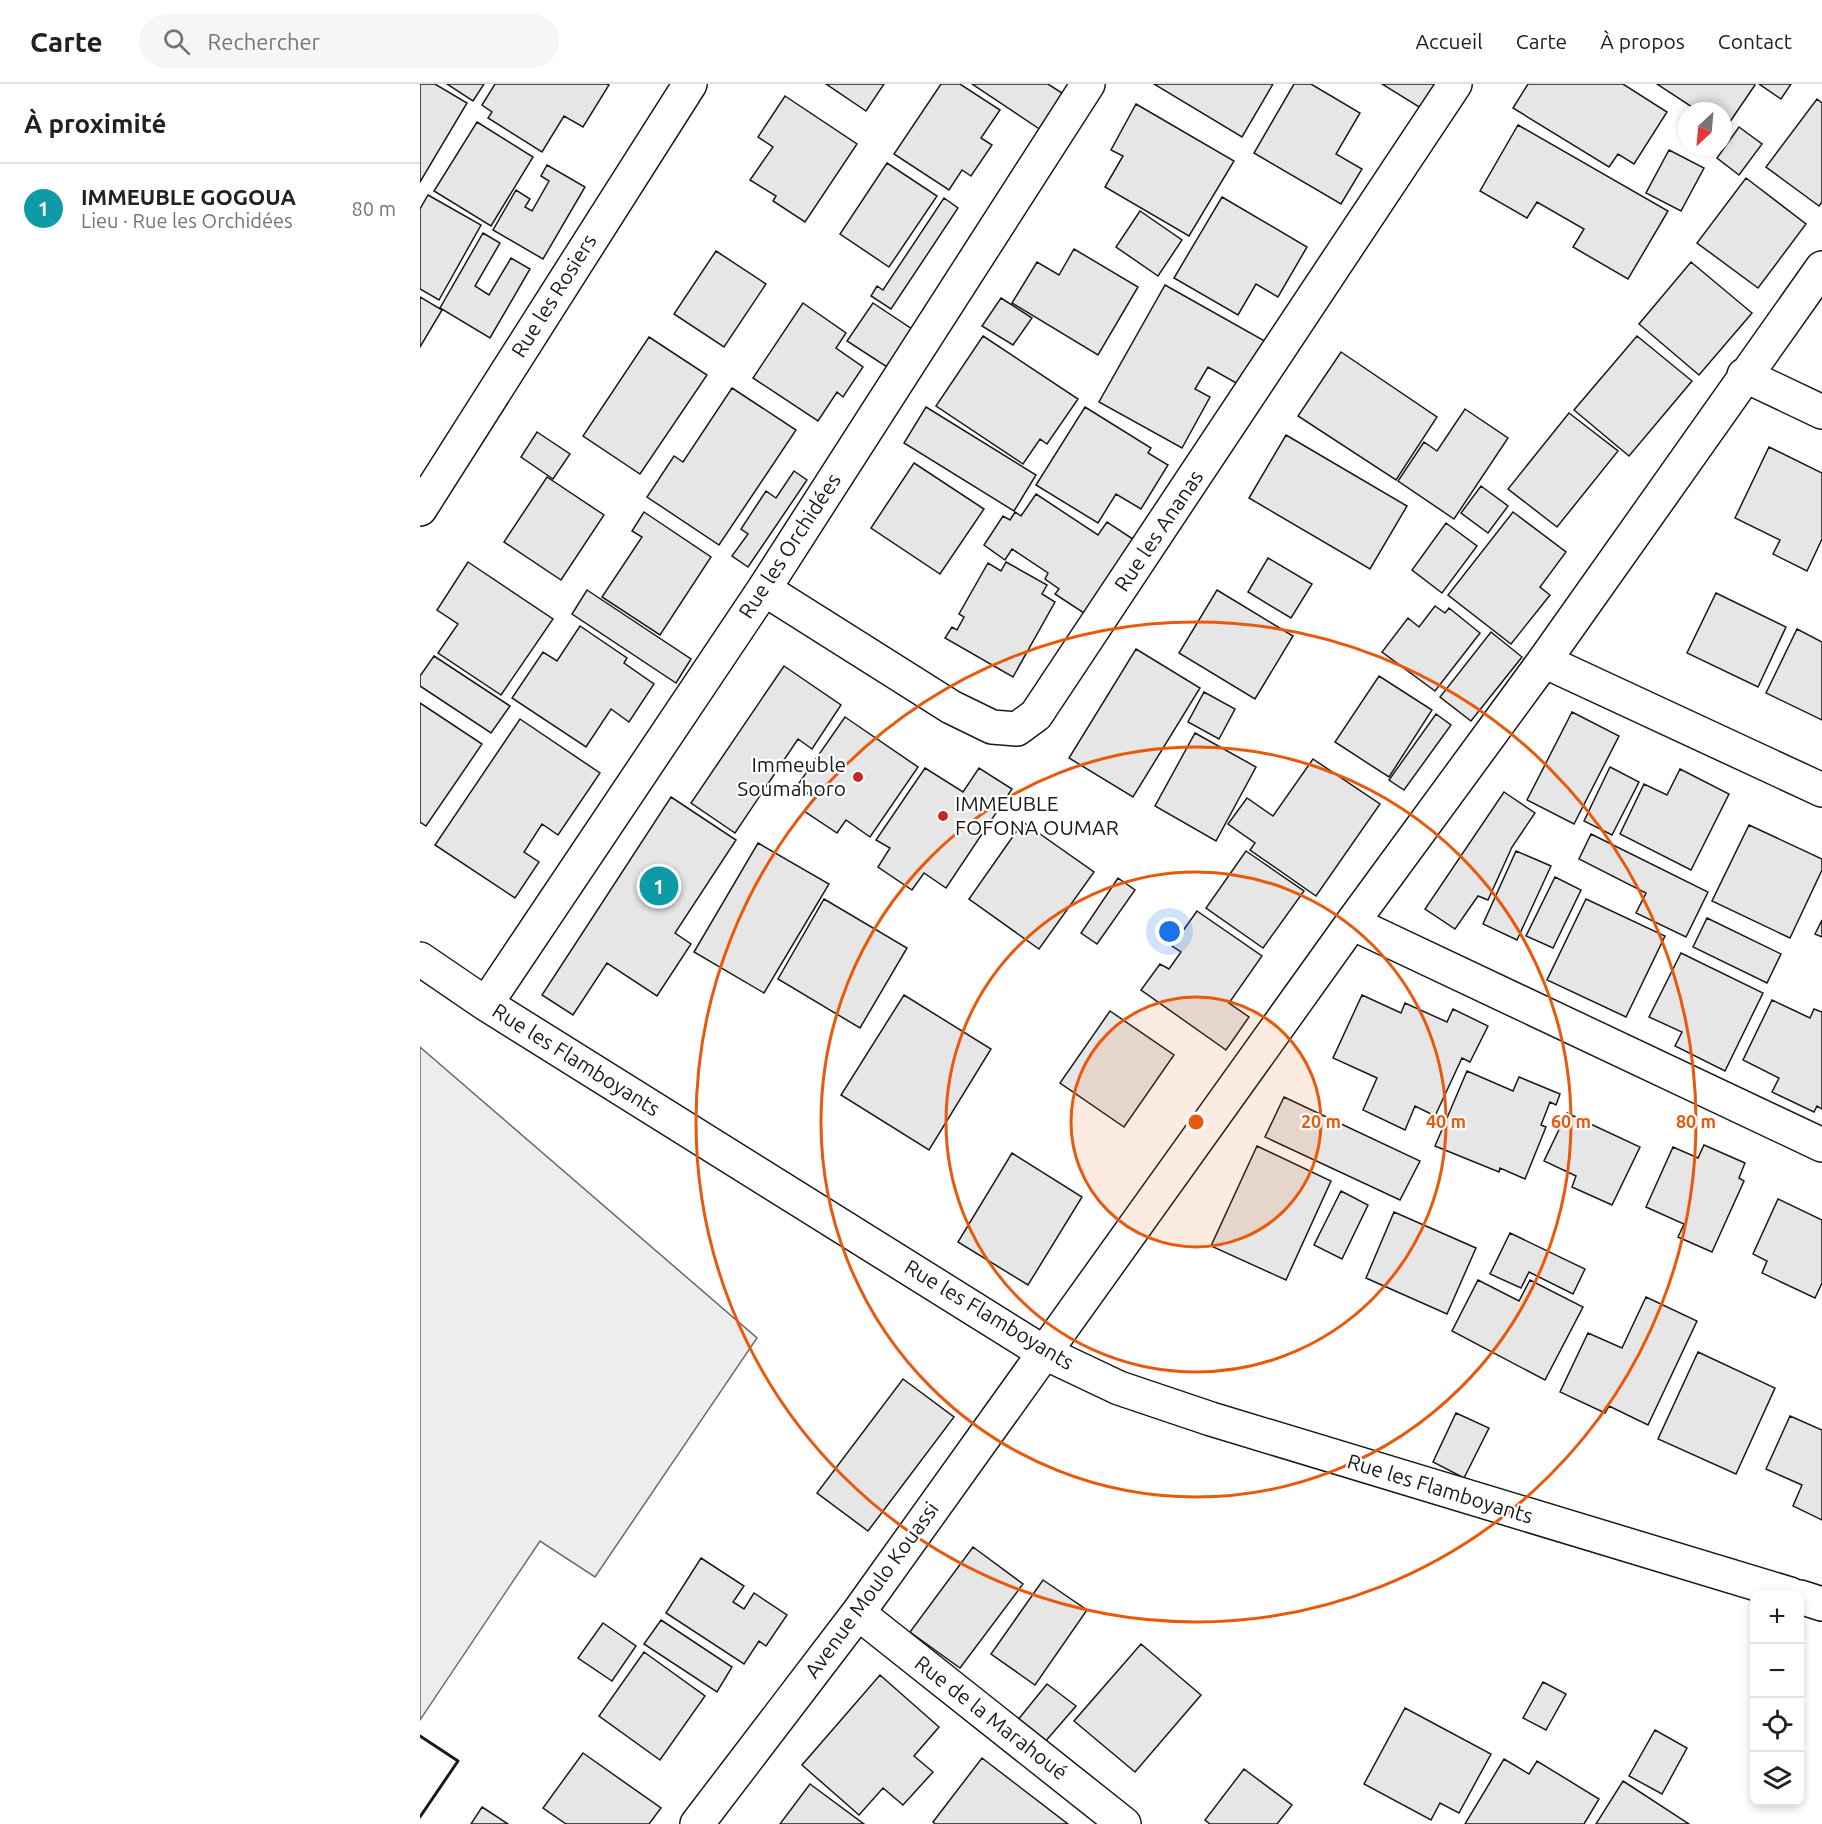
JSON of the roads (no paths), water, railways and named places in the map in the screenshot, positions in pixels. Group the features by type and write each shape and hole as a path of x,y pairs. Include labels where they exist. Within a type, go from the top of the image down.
{"street":[{"name":"Rue les Rosiers","path":"420,509 690,84"},
{"name":"Rue les Orchidées","path":"486,1004 764,589 1088,84"},
{"name":"Rue les Ananas","path":"764,589 951,707 992,727 1017,729 1036,715 1455,84"},
{"name":"Avenue Moulo Kouassi","path":"697,1824 858,1612 1352,922 1544,661 1744,375 1822,268"},
{"path":"1744,375 1822,412"},
{"path":"1544,661 1822,790"},
{"path":"1352,922 1822,1145"},
{"name":"Rue les Flamboyants","path":"420,959 486,1004 1043,1352 1119,1388 1210,1419 1777,1590"},
{"path":"1804,1598 1822,1604"},
{"name":"Rue de la Marahoué","path":"858,1612 1122,1823"}],"place":[{"name":"Immeuble Soumahoro","path":"858,777"},
{"name":"IMMEUBLE FOFONA OUMAR","path":"943,816"},
{"name":"IMMEUBLE GOGOUA","path":"659,886"}]}
